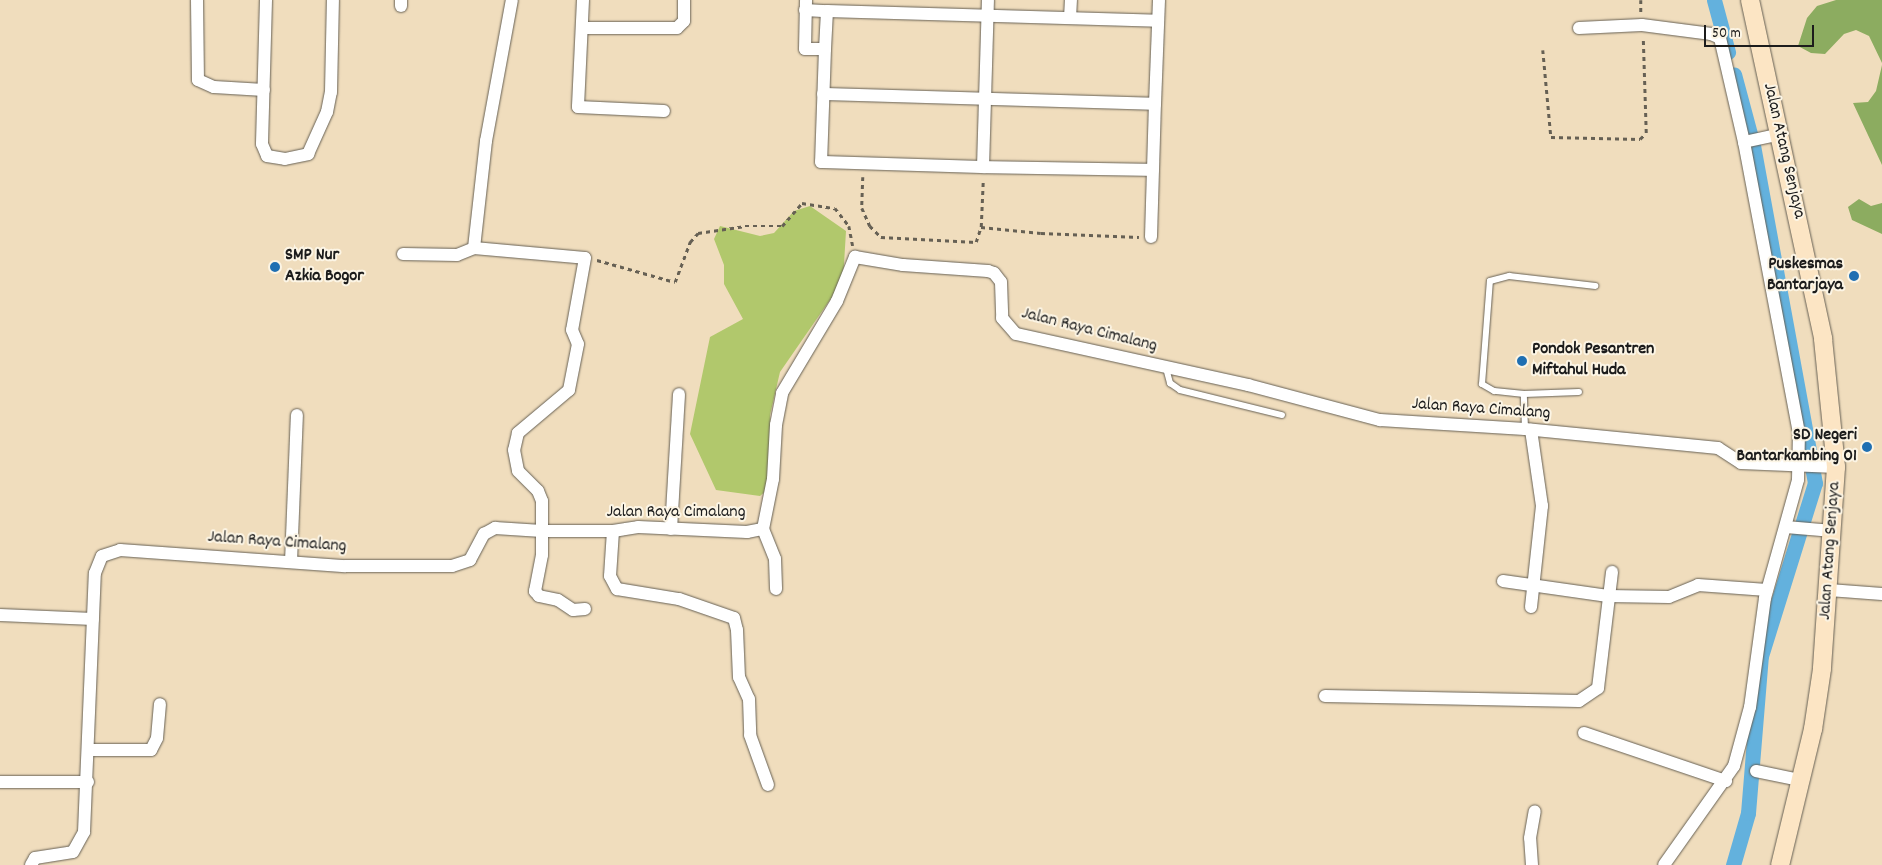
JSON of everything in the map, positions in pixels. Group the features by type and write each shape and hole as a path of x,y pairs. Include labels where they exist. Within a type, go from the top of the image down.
{"main road":[{"name":"Jalan Atang Senjaya","path":"1750,0 1774,136 1823,339 1830,466 1826,530 1829,590 1813,729 1780,865"}],"street":[{"path":"197,0 198,80 214,87 264,90"},
{"path":"266,0 264,151 273,158 304,158 314,144 330,102 333,0"},
{"path":"474,248 486,141 512,0"},
{"path":"583,0 578,107 664,111"},
{"path":"582,28 676,28 684,21 684,0"},
{"path":"983,167 988,0"},
{"path":"1070,18 1071,0"},
{"path":"1151,237 1158,0"},
{"path":"825,49 805,49 806,5 827,11 895,6 988,15 1158,21"},
{"path":"827,11 821,162 1153,170"},
{"path":"1579,28 1642,25 1711,34 1720,38 1747,141 1797,416 1801,465 1786,527 1767,590 1750,707 1737,767 1664,865"},
{"path":"823,94 1155,104"},
{"path":"1747,141 1774,136"},
{"path":"403,254 458,255 474,248 585,258 572,330 578,344 569,390 516,437 515,457 518,471 541,495 542,555 535,591 539,596 558,600 573,610 585,609"},
{"name":"Jalan Raya Cimalang","path":"31,865 35,858 68,855 77,848 84,832 88,782 96,567 102,556 114,551 346,566 452,566 470,560 490,529 614,531 638,527 747,532 763,530 773,480 776,425 782,393 837,301 855,257 994,273 1001,282 1002,318 1016,334 1257,388 1380,420 1528,430 1718,448 1741,463 1830,466"},
{"path":"671,529 679,394"},
{"path":"291,562 298,416"},
{"path":"1528,430 1536,451 1536,484 1542,506 1531,607"},
{"path":"1786,527 1826,530"},
{"path":"763,530 775,560 776,589"},
{"path":"614,531 610,576 617,589 679,599 734,618 737,630 739,677 749,698 750,735 768,785"},
{"path":"1325,696 1579,701 1598,688 1612,572"},
{"path":"1503,581 1608,596 1669,597 1698,585 1767,590"},
{"path":"1829,590 1882,594"},
{"path":"0,615 93,619"},
{"path":"88,750 151,750 157,738 160,704"},
{"path":"1584,733 1726,780"},
{"path":"1756,771 1800,780"},
{"path":"0,782 88,782"},
{"path":"1532,865 1530,838 1535,811"}],"lane":[{"path":"1579,392 1524,394 1489,390 1482,384 1490,280 1508,276 1595,286"},
{"path":"1166,368 1170,383 1185,392 1282,415"},
{"path":"1524,394 1528,430"}],"path":[{"path":"1543,50 1551,138 1642,138 1646,133 1641,0"},
{"path":"863,163 862,208 870,226 881,237 976,242 981,227 983,167"},
{"path":"585,258 622,265 675,282 690,242 698,233 746,226 782,226 802,203 827,204 841,213 852,234 855,257"},
{"path":"981,227 1041,234 1151,237"}],"green space":[{"path":"1836,0 1882,0 1882,63 1869,36 1856,30 1844,34 1825,54 1811,53 1798,46 1807,18 1817,6"},
{"path":"1882,65 1882,165 1853,103 1868,102 1876,91"},
{"path":"1859,199 1871,206 1882,203 1882,234 1852,220 1848,207"},
{"path":"810,206 846,231 843,281 780,372 770,415 772,473 770,487 760,496 716,490 690,434 710,337 743,319 724,284 724,265 714,239 720,226 760,236 774,233 794,211"}],"waterway":[{"path":"1714,0 1728,52"},
{"path":"1733,865 1748,813 1761,656 1815,483 1753,145 1734,74"}],"place":[{"name":"SMP Nur Azkia Bogor","path":"275,267"},
{"name":"Puskesmas Bantarjaya","path":"1854,276"},
{"name":"Pondok Pesantren Miftahul Huda","path":"1522,361"},
{"name":"SD Negeri Bantarkambing 01","path":"1867,447"}]}
